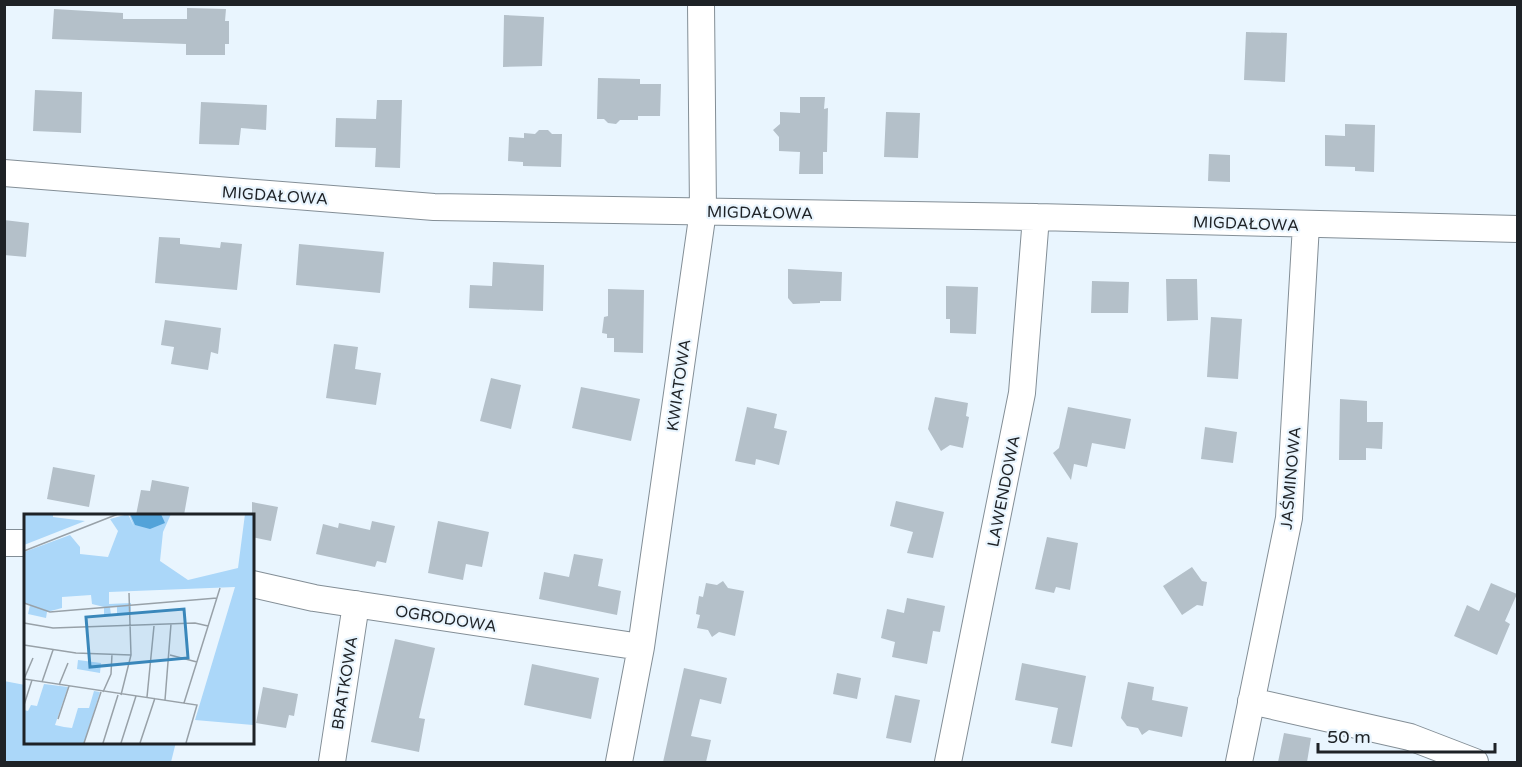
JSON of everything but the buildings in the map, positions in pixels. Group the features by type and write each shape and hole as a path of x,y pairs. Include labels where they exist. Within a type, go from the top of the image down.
{"street":[{"name":"KWIATOWA","path":"619,762 641,647 703,211 701,4"},
{"name":"MIGDAŁOWA","path":"4,173 435,207 1036,217 1518,229"},
{"name":"LAWENDOWA","path":"948,762 1022,393 1036,217"},
{"name":"JAŚMINOWA","path":"1239,762 1289,518 1306,225"},
{"path":"4,543 24,543"},
{"name":"OGRODOWA","path":"254,584 314,598 641,647"},
{"name":"BRATKOWA","path":"332,762 356,604"},
{"path":"1251,701 1410,737 1475,762"}],"shaded area":[{"path":"4,681 24,685 24,743 176,743 171,762 5,762"}]}
